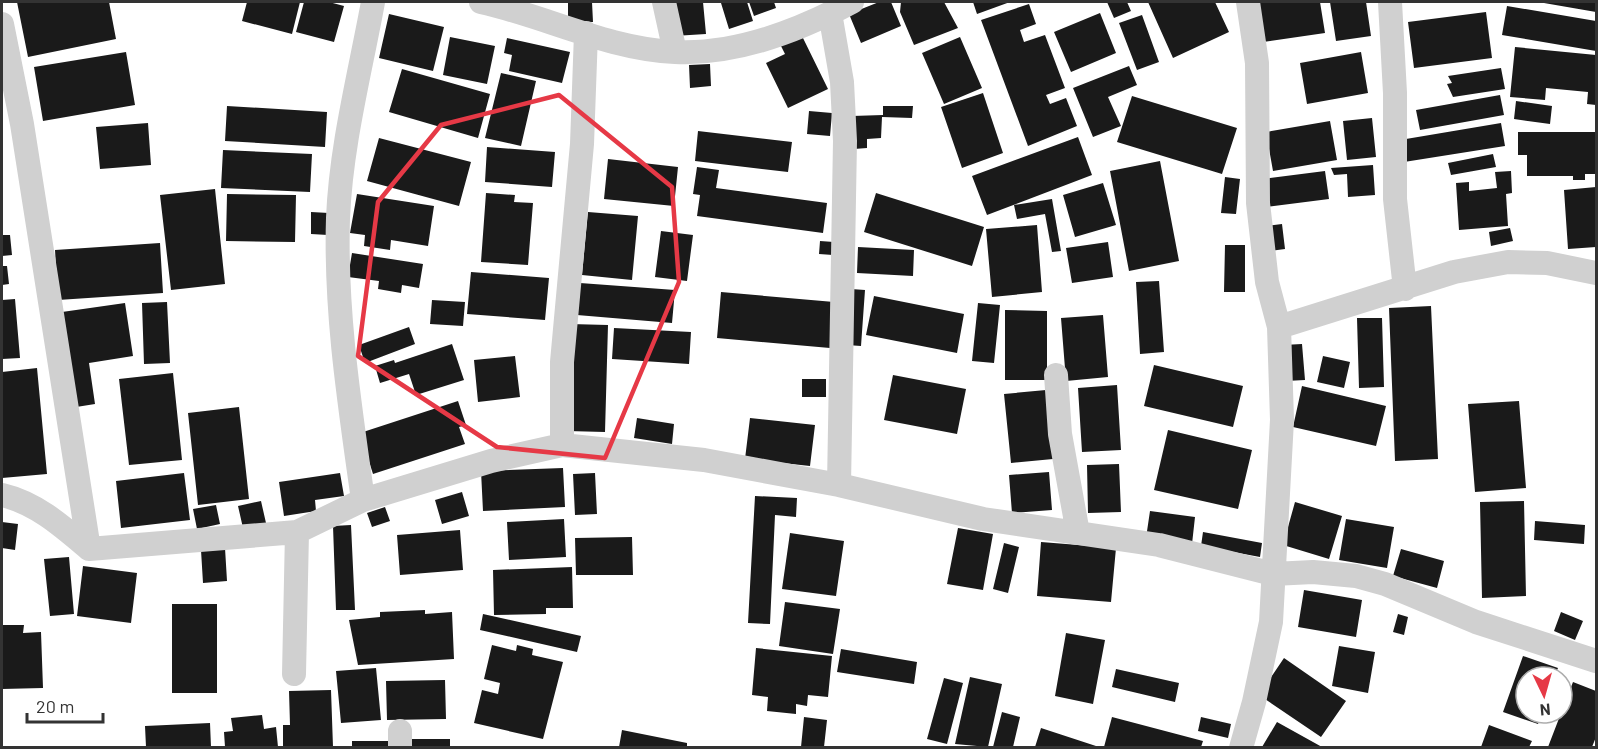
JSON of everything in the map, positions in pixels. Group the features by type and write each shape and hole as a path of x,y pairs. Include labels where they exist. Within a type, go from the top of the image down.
{"street":[{"path":"363,500 343,350 338,217 347,141 373,2"},
{"path":"481,2 553,12 586,33 635,46 675,52 728,48 776,35 830,14 852,2"},
{"path":"664,2 675,52"},
{"path":"1241,747 1254,702 1271,622 1282,420 1279,327 1267,282 1258,203 1257,63 1248,2"},
{"path":"1390,2 1395,93 1395,199 1405,289"},
{"path":"830,14 842,82 845,141 839,485"},
{"path":"2,24 22,124 89,549"},
{"path":"562,445 562,362 582,144 586,33"},
{"path":"1279,327 1454,272 1508,262 1547,263 1596,273"},
{"path":"1056,375 1060,434 1078,533"},
{"path":"2,495 16,498 53,519 89,549 297,532 363,500 490,461 562,445 704,460 839,485 983,519 1159,545 1273,574 1313,572 1356,576 1375,581 1476,622 1596,661"},
{"path":"294,674 297,532"}],"highlighted area":[{"path":"559,95 672,187 679,282 605,458 497,447 358,356 378,202 441,125"}],"building":[{"path":"17,2 109,2 116,39 28,57"},
{"path":"247,2 300,2 292,34 242,21"},
{"path":"304,2 329,2 344,6 334,42 296,32"},
{"path":"568,2 592,2 593,22 568,22"},
{"path":"671,2 703,2 706,34 674,36"},
{"path":"747,2 753,21 729,29 721,3"},
{"path":"749,2 774,2 776,8 754,16"},
{"path":"879,2 891,2 901,26 861,43 849,14"},
{"path":"901,2 944,2 958,28 914,45 900,12"},
{"path":"973,2 1010,2 977,14"},
{"path":"1107,2 1127,2 1131,11 1114,18"},
{"path":"1148,2 1215,2 1229,32 1173,58"},
{"path":"1257,2 1320,2 1325,33 1263,42"},
{"path":"1330,2 1366,2 1371,36 1336,41"},
{"path":"1596,2 1596,12 1544,3"},
{"path":"1029,4 1036,24 1020,30 1024,42 1045,35 1065,88 1046,95 1050,104 1066,98 1077,126 1028,146 981,20"},
{"path":"1507,6 1596,21 1596,51 1502,35"},
{"path":"1486,12 1492,58 1414,68 1408,22"},
{"path":"1100,13 1116,53 1071,72 1054,32"},
{"path":"389,14 444,27 433,71 379,58"},
{"path":"1142,15 1159,62 1137,70 1119,23"},
{"path":"802,36 828,89 788,108 766,63 785,54 781,46"},
{"path":"450,37 495,46 487,84 443,75"},
{"path":"960,37 982,88 944,104 922,53"},
{"path":"507,38 570,52 562,83 509,71 512,55 504,53"},
{"path":"1515,47 1596,55 1596,105 1587,104 1588,92 1546,88 1545,100 1510,97"},
{"path":"126,52 135,105 43,121 34,67"},
{"path":"1361,52 1368,93 1307,104 1300,63"},
{"path":"710,64 711,86 690,88 689,65"},
{"path":"1129,66 1137,85 1108,97 1121,126 1093,137 1073,88"},
{"path":"1501,68 1505,89 1453,97 1447,84 1452,83 1448,76"},
{"path":"402,69 490,94 478,138 389,112"},
{"path":"501,73 536,81 521,146 485,138"},
{"path":"983,93 1003,153 962,168 941,107"},
{"path":"1500,95 1504,115 1420,130 1416,110"},
{"path":"1132,96 1237,128 1222,174 1117,142"},
{"path":"1516,101 1552,106 1550,124 1514,119"},
{"path":"227,106 327,112 325,147 225,141"},
{"path":"883,106 913,106 912,118 882,117 881,138 867,139 867,148 854,149 852,116 883,115"},
{"path":"809,111 832,113 830,136 807,134"},
{"path":"1372,118 1376,157 1347,160 1343,121"},
{"path":"1330,121 1337,160 1273,171 1266,132"},
{"path":"148,123 151,165 100,169 96,127"},
{"path":"1501,123 1505,146 1404,162 1400,140"},
{"path":"698,131 792,142 788,172 695,161"},
{"path":"1518,132 1596,132 1596,174 1585,174 1585,180 1573,180 1573,176 1527,176 1527,155 1518,155"},
{"path":"1078,137 1092,175 987,215 972,176"},
{"path":"379,138 471,162 459,206 367,181"},
{"path":"487,147 555,152 552,187 485,182"},
{"path":"223,150 312,154 310,192 221,188"},
{"path":"1493,154 1496,167 1451,175 1448,163"},
{"path":"608,159 678,167 674,206 604,199"},
{"path":"1160,161 1179,261 1129,271 1110,171"},
{"path":"1373,165 1375,195 1348,197 1347,174 1334,175 1331,168"},
{"path":"697,167 719,170 716,188 827,203 823,233 697,216 700,195 693,194"},
{"path":"1325,171 1329,199 1266,207 1262,179"},
{"path":"1511,171 1512,193 1506,194 1508,226 1459,230 1456,183 1469,182 1469,191 1497,188 1495,172"},
{"path":"1225,177 1240,179 1236,214 1221,213"},
{"path":"1103,183 1116,225 1075,237 1063,195"},
{"path":"1596,187 1596,247 1568,249 1564,190"},
{"path":"215,189 225,284 171,290 160,195"},
{"path":"486,193 515,195 514,202 533,203 528,265 481,262"},
{"path":"876,193 984,227 972,266 864,232"},
{"path":"227,194 296,195 295,242 226,241"},
{"path":"357,194 434,206 428,246 391,240 390,250 364,246 365,235 350,233"},
{"path":"1052,199 1061,251 1052,252 1045,214 1017,219 1014,205"},
{"path":"311,212 329,213 328,235 311,234"},
{"path":"588,212 638,216 632,280 582,275"},
{"path":"1282,224 1285,249 1270,251 1267,226"},
{"path":"1037,225 1042,292 992,297 986,229"},
{"path":"1510,228 1513,241 1491,246 1489,232"},
{"path":"661,231 693,235 687,281 655,277"},
{"path":"2,235 10,235 12,255 2,256"},
{"path":"820,241 834,242 833,255 819,254"},
{"path":"1108,242 1113,277 1072,283 1066,248"},
{"path":"160,243 163,293 58,300 55,250"},
{"path":"1225,245 1245,245 1245,292 1224,292"},
{"path":"858,247 914,250 913,276 857,273"},
{"path":"352,253 423,264 419,288 402,285 401,293 378,289 379,281 348,277"},
{"path":"2,266 7,266 9,284 2,285"},
{"path":"471,272 549,278 545,320 467,314"},
{"path":"1159,281 1164,352 1140,354 1136,282"},
{"path":"580,283 675,290 672,323 577,315"},
{"path":"851,289 865,290 861,346 847,345"},
{"path":"721,292 834,302 830,348 717,338"},
{"path":"874,296 964,314 957,353 866,335"},
{"path":"15,299 20,358 2,359 2,300"},
{"path":"432,300 465,302 463,326 430,324"},
{"path":"167,302 170,363 144,364 142,303"},
{"path":"125,303 133,356 89,363 95,404 70,408 55,313"},
{"path":"978,303 1000,305 994,363 972,361"},
{"path":"1431,306 1438,459 1395,461 1389,308"},
{"path":"1005,310 1047,311 1047,380 1005,380"},
{"path":"1103,315 1108,377 1066,381 1061,318"},
{"path":"1357,318 1382,318 1384,387 1359,388"},
{"path":"570,324 608,325 605,432 567,431"},
{"path":"409,327 415,344 365,363 359,345"},
{"path":"614,328 691,332 689,364 612,359"},
{"path":"452,344 464,380 416,395 409,374 380,383 375,366 394,360 395,363"},
{"path":"1302,344 1305,380 1286,381 1283,345"},
{"path":"515,356 520,397 478,402 474,360"},
{"path":"1323,356 1350,362 1344,388 1317,382"},
{"path":"1154,365 1243,386 1233,427 1144,406"},
{"path":"37,368 47,474 2,478 2,372"},
{"path":"173,373 182,460 129,465 119,379"},
{"path":"893,375 966,389 957,434 884,420"},
{"path":"802,379 826,379 826,397 802,397"},
{"path":"1117,385 1121,450 1082,452 1078,388"},
{"path":"1302,386 1386,406 1376,446 1293,427"},
{"path":"1046,390 1053,459 1011,463 1004,394"},
{"path":"458,401 466,425 459,427 465,444 373,474 360,433"},
{"path":"1519,401 1526,488 1475,492 1468,404"},
{"path":"239,407 249,499 198,505 188,413"},
{"path":"637,418 674,424 672,444 634,438"},
{"path":"750,418 815,425 810,466 745,459"},
{"path":"1168,430 1252,450 1238,509 1154,490"},
{"path":"1119,464 1121,512 1088,513 1087,465"},
{"path":"563,468 565,507 483,511 481,471"},
{"path":"1049,472 1052,510 1012,513 1009,475"},
{"path":"184,473 190,520 121,528 116,481"},
{"path":"340,473 344,496 315,500 316,511 284,516 279,482"},
{"path":"595,473 597,514 575,515 573,474"},
{"path":"462,492 469,516 442,524 435,500"},
{"path":"755,496 797,498 796,517 775,515 770,624 748,623"},
{"path":"261,501 266,523 243,528 238,506"},
{"path":"1524,501 1526,596 1482,598 1480,502"},
{"path":"1295,502 1342,516 1329,559 1283,545"},
{"path":"216,505 220,524 197,529 193,509"},
{"path":"385,507 390,521 372,527 367,513"},
{"path":"1150,511 1195,517 1192,544 1146,538"},
{"path":"564,519 566,557 509,560 507,522"},
{"path":"1346,519 1394,527 1387,568 1339,560"},
{"path":"1535,521 1585,525 1584,544 1534,540"},
{"path":"2,522 18,524 15,550 2,548"},
{"path":"351,525 355,610 336,610 333,526"},
{"path":"958,528 993,534 983,590 947,584"},
{"path":"460,530 463,570 400,575 397,535"},
{"path":"1203,532 1262,543 1260,557 1201,546"},
{"path":"790,533 844,541 836,596 782,589"},
{"path":"632,537 633,575 576,575 575,538"},
{"path":"1041,542 1116,548 1111,602 1037,596"},
{"path":"1004,543 1019,547 1008,593 993,589"},
{"path":"225,548 227,581 203,583 201,550"},
{"path":"1401,549 1444,561 1437,588 1393,576"},
{"path":"69,557 74,614 50,616 44,559"},
{"path":"83,566 137,573 131,623 77,616"},
{"path":"572,567 573,608 546,608 546,614 494,615 493,570"},
{"path":"1304,590 1362,600 1356,637 1298,627"},
{"path":"785,602 840,609 833,654 779,646"},
{"path":"172,604 217,604 217,693 172,693"},
{"path":"425,610 425,614 452,612 454,659 358,665 349,620 380,617 380,612"},
{"path":"1561,612 1583,621 1575,640 1554,631"},
{"path":"483,614 581,636 577,652 480,630"},
{"path":"1398,614 1408,617 1404,635 1393,632"},
{"path":"2,625 24,625 23,633 41,632 43,688 2,689"},
{"path":"1066,633 1105,640 1093,704 1055,696"},
{"path":"492,645 516,651 517,645 533,649 532,655 563,662 543,739 474,723 482,690 498,694 500,683 484,679"},
{"path":"1339,646 1375,652 1368,693 1332,686"},
{"path":"756,648 832,656 828,697 808,695 807,706 796,704 796,714 767,711 768,697 752,695"},
{"path":"841,649 917,662 914,684 837,672"},
{"path":"1523,656 1549,665 1520,665"},
{"path":"1284,658 1346,701 1321,737 1259,695"},
{"path":"376,668 381,720 341,723 336,671"},
{"path":"1116,669 1179,683 1175,702 1112,687"},
{"path":"970,677 1002,684 988,747 955,744"},
{"path":"944,678 963,683 947,744 927,739"},
{"path":"445,680 446,719 387,720 386,681"},
{"path":"1514,681 1514,716 1503,712"},
{"path":"1574,682 1596,691 1596,737 1592,747 1548,747 1556,725 1574,725"},
{"path":"331,690 333,747 283,746 283,725 290,725 289,691"},
{"path":"1002,712 1020,717 1013,747 993,747"},
{"path":"262,715 264,729 276,727 278,747 225,747 224,732 233,731 231,718"},
{"path":"804,717 827,720 824,747 801,747"},
{"path":"1112,717 1203,741 1201,747 1104,747"},
{"path":"1201,717 1231,724 1228,738 1198,731"},
{"path":"1277,722 1322,747 1262,747"},
{"path":"210,723 211,747 146,747 145,726"},
{"path":"1489,725 1532,741 1529,747 1481,747"},
{"path":"1041,728 1099,747 1035,747"},
{"path":"622,730 687,743 687,747 619,747"},
{"path":"410,739 450,739 450,747 410,747"},
{"path":"352,741 389,741 388,747 352,747"}]}
